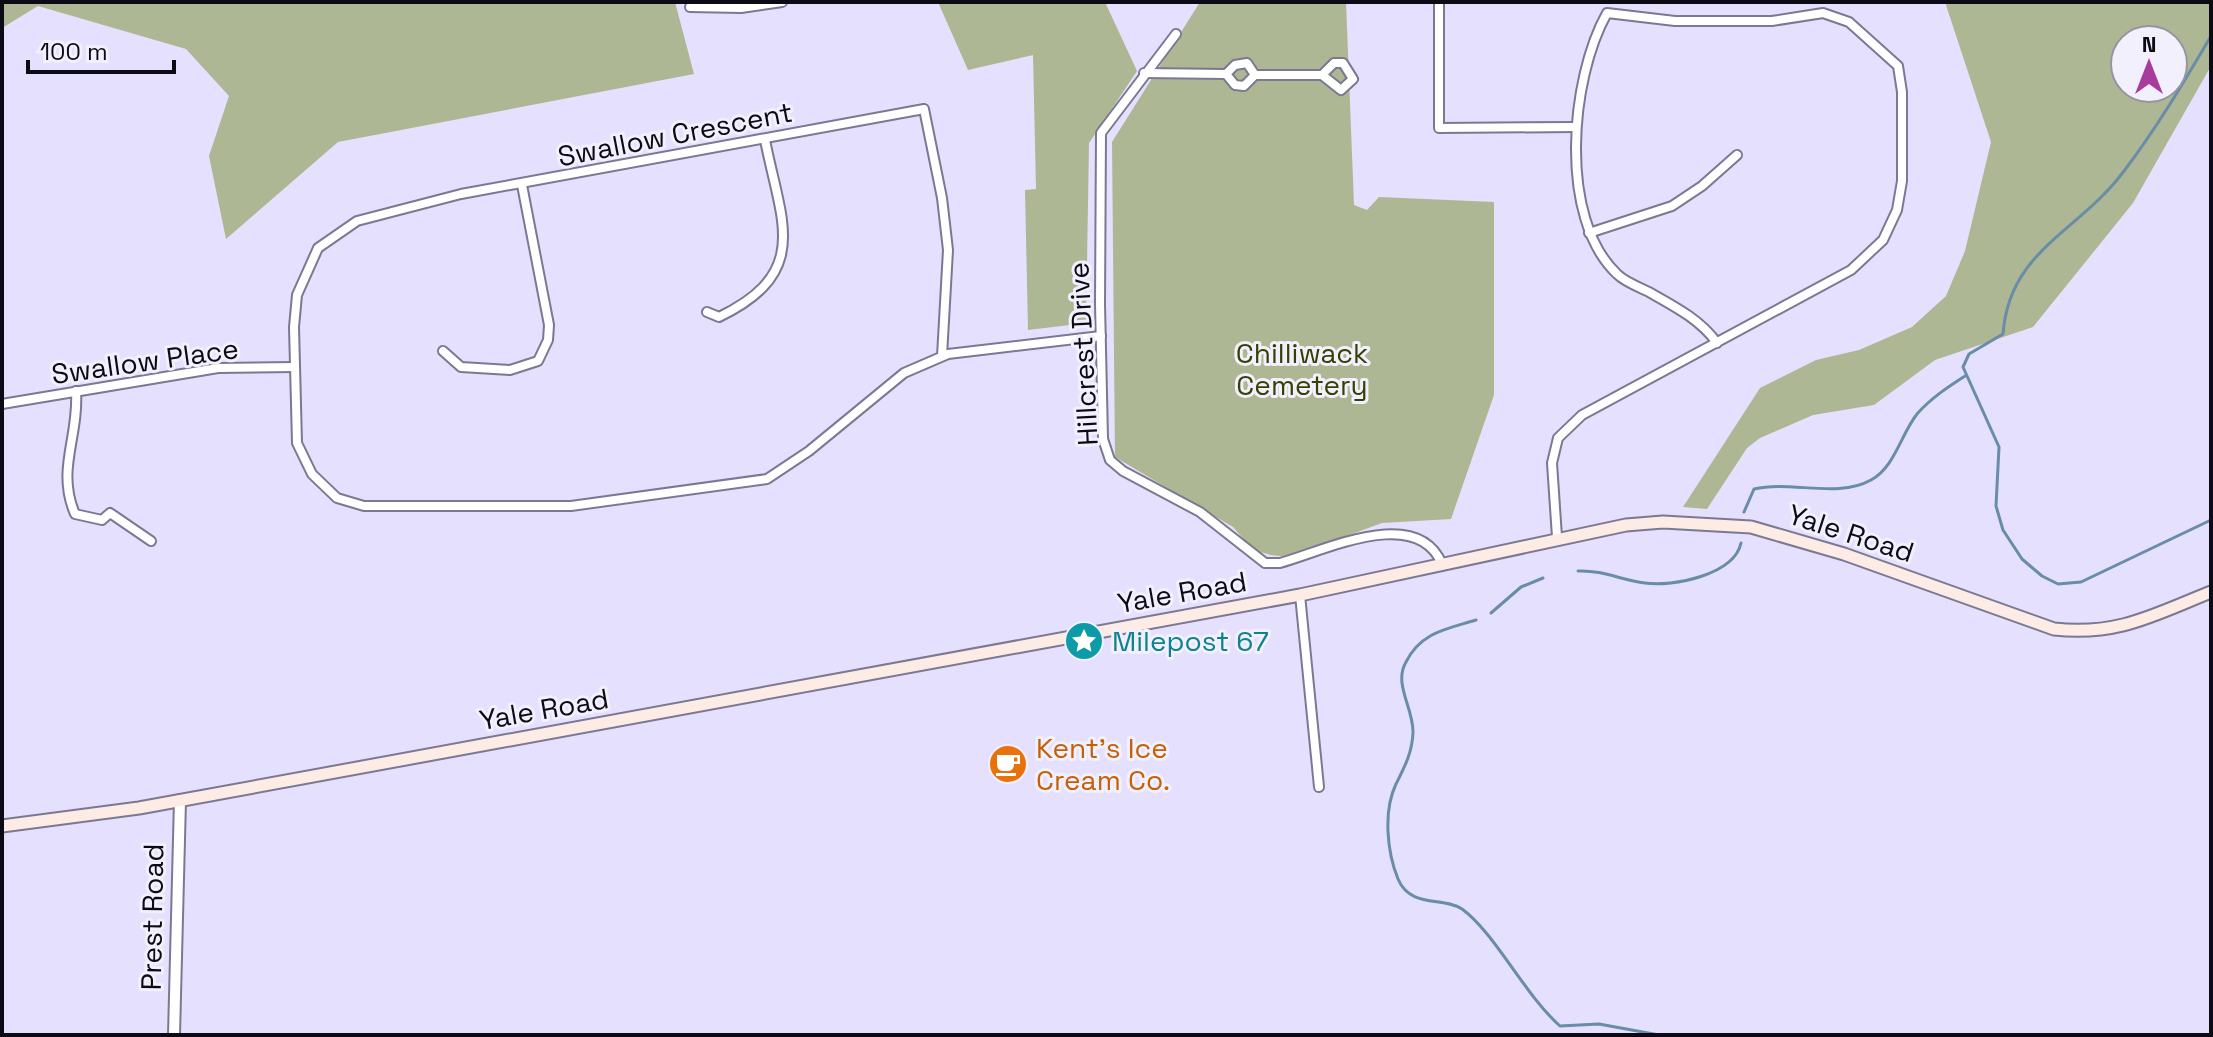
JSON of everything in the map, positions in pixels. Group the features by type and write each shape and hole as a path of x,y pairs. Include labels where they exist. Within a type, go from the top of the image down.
{"main road":[{"name":"Yale Road","path":"2,826 180,800 1300,595 1557,537 1663,522 1751,527 1844,554 2054,629 2086,632 2118,629 2211,592"}],"street":[{"path":"690,7 741,8 782,2"},
{"path":"1439,2 1439,128 1575,127"},
{"path":"1557,537 1552,463 1558,438 1582,415 1717,343 1851,270 1883,240 1897,210 1902,181 1902,92 1898,66 1849,22 1823,13 1772,21 1675,21 1607,13 1588,54 1575,127 1582,208 1589,233 1598,252 1619,277 1706,327 1717,343"},
{"name":"Hillcrest Drive","path":"1176,34 1101,133 1103,439 1110,460 1123,471 1200,512 1265,563 1300,558 1372,534 1421,540 1435,548 1442,564"},
{"path":"1144,73 1226,74 1235,65 1247,63 1255,75"},
{"path":"1226,74 1235,85 1244,86 1255,75 1322,75"},
{"name":"Swallow Crescent","path":"942,356 948,250 942,198 924,109 461,194 357,221 318,248 297,295 297,443 312,474 337,498 364,506 571,506 767,479 809,451 904,373 942,356 1101,336"},
{"path":"707,312 719,317 739,308 767,287 780,264 785,231 765,140"},
{"path":"1589,233 1672,206 1702,186 1737,155"},
{"path":"443,351 461,367 510,370 538,361 548,340 549,325 522,185"},
{"name":"Swallow Place","path":"2,404 218,368 295,367"},
{"path":"76,391 77,411 65,467 66,492 75,514 102,520 110,513 151,541"},
{"path":"1300,595 1319,787"},
{"name":"Prest Road","path":"174,1035 175,862 180,800"}],"green space":[{"path":"2,2 675,2 694,74 338,142 226,239 209,156 229,96 186,49 38,6 2,28"},
{"path":"938,2 1105,2 1137,71 1089,143 1086,323 1028,330 1025,190 1036,189 1033,55 968,70"},
{"name":"Chilliwack Cemetery","path":"1200,2 1346,2 1354,205 1367,210 1379,197 1494,202 1494,395 1451,519 1382,523 1289,557 1271,555 1253,550 1233,527 1115,457 1112,142"},
{"path":"1945,2 2211,2 2211,66 2133,203 2033,327 1935,360 1874,405 1813,415 1760,438 1747,448 1707,509 1683,507 1760,388 1816,360 1859,350 1912,327 1946,296 1965,251 1991,142"}],"waterway":[{"path":"2211,36 2124,171 2106,192 2049,244 2018,282 2008,305 2003,334 1969,354 1963,367 1999,447 1996,506 2003,530 2022,559 2042,576 2058,584 2081,582 2211,520"},
{"path":"1744,512 1754,489 1783,486 1844,488 1871,480 1892,459 1917,414 1965,376"},
{"path":"1578,571 1645,583 1686,581 1715,571 1727,563 1741,543"},
{"path":"1491,613 1521,587 1543,578"},
{"path":"1476,620 1427,638 1412,652 1403,670 1403,688 1413,733 1410,753 1389,806 1389,844 1398,879 1411,895 1462,909 1486,933 1534,998 1560,1026 1599,1024 1659,1035"}],"place":[{"name":"Milepost 67","path":"1084,641"},
{"name":"Kent's Ice Cream Co.","path":"1008,764"}]}
